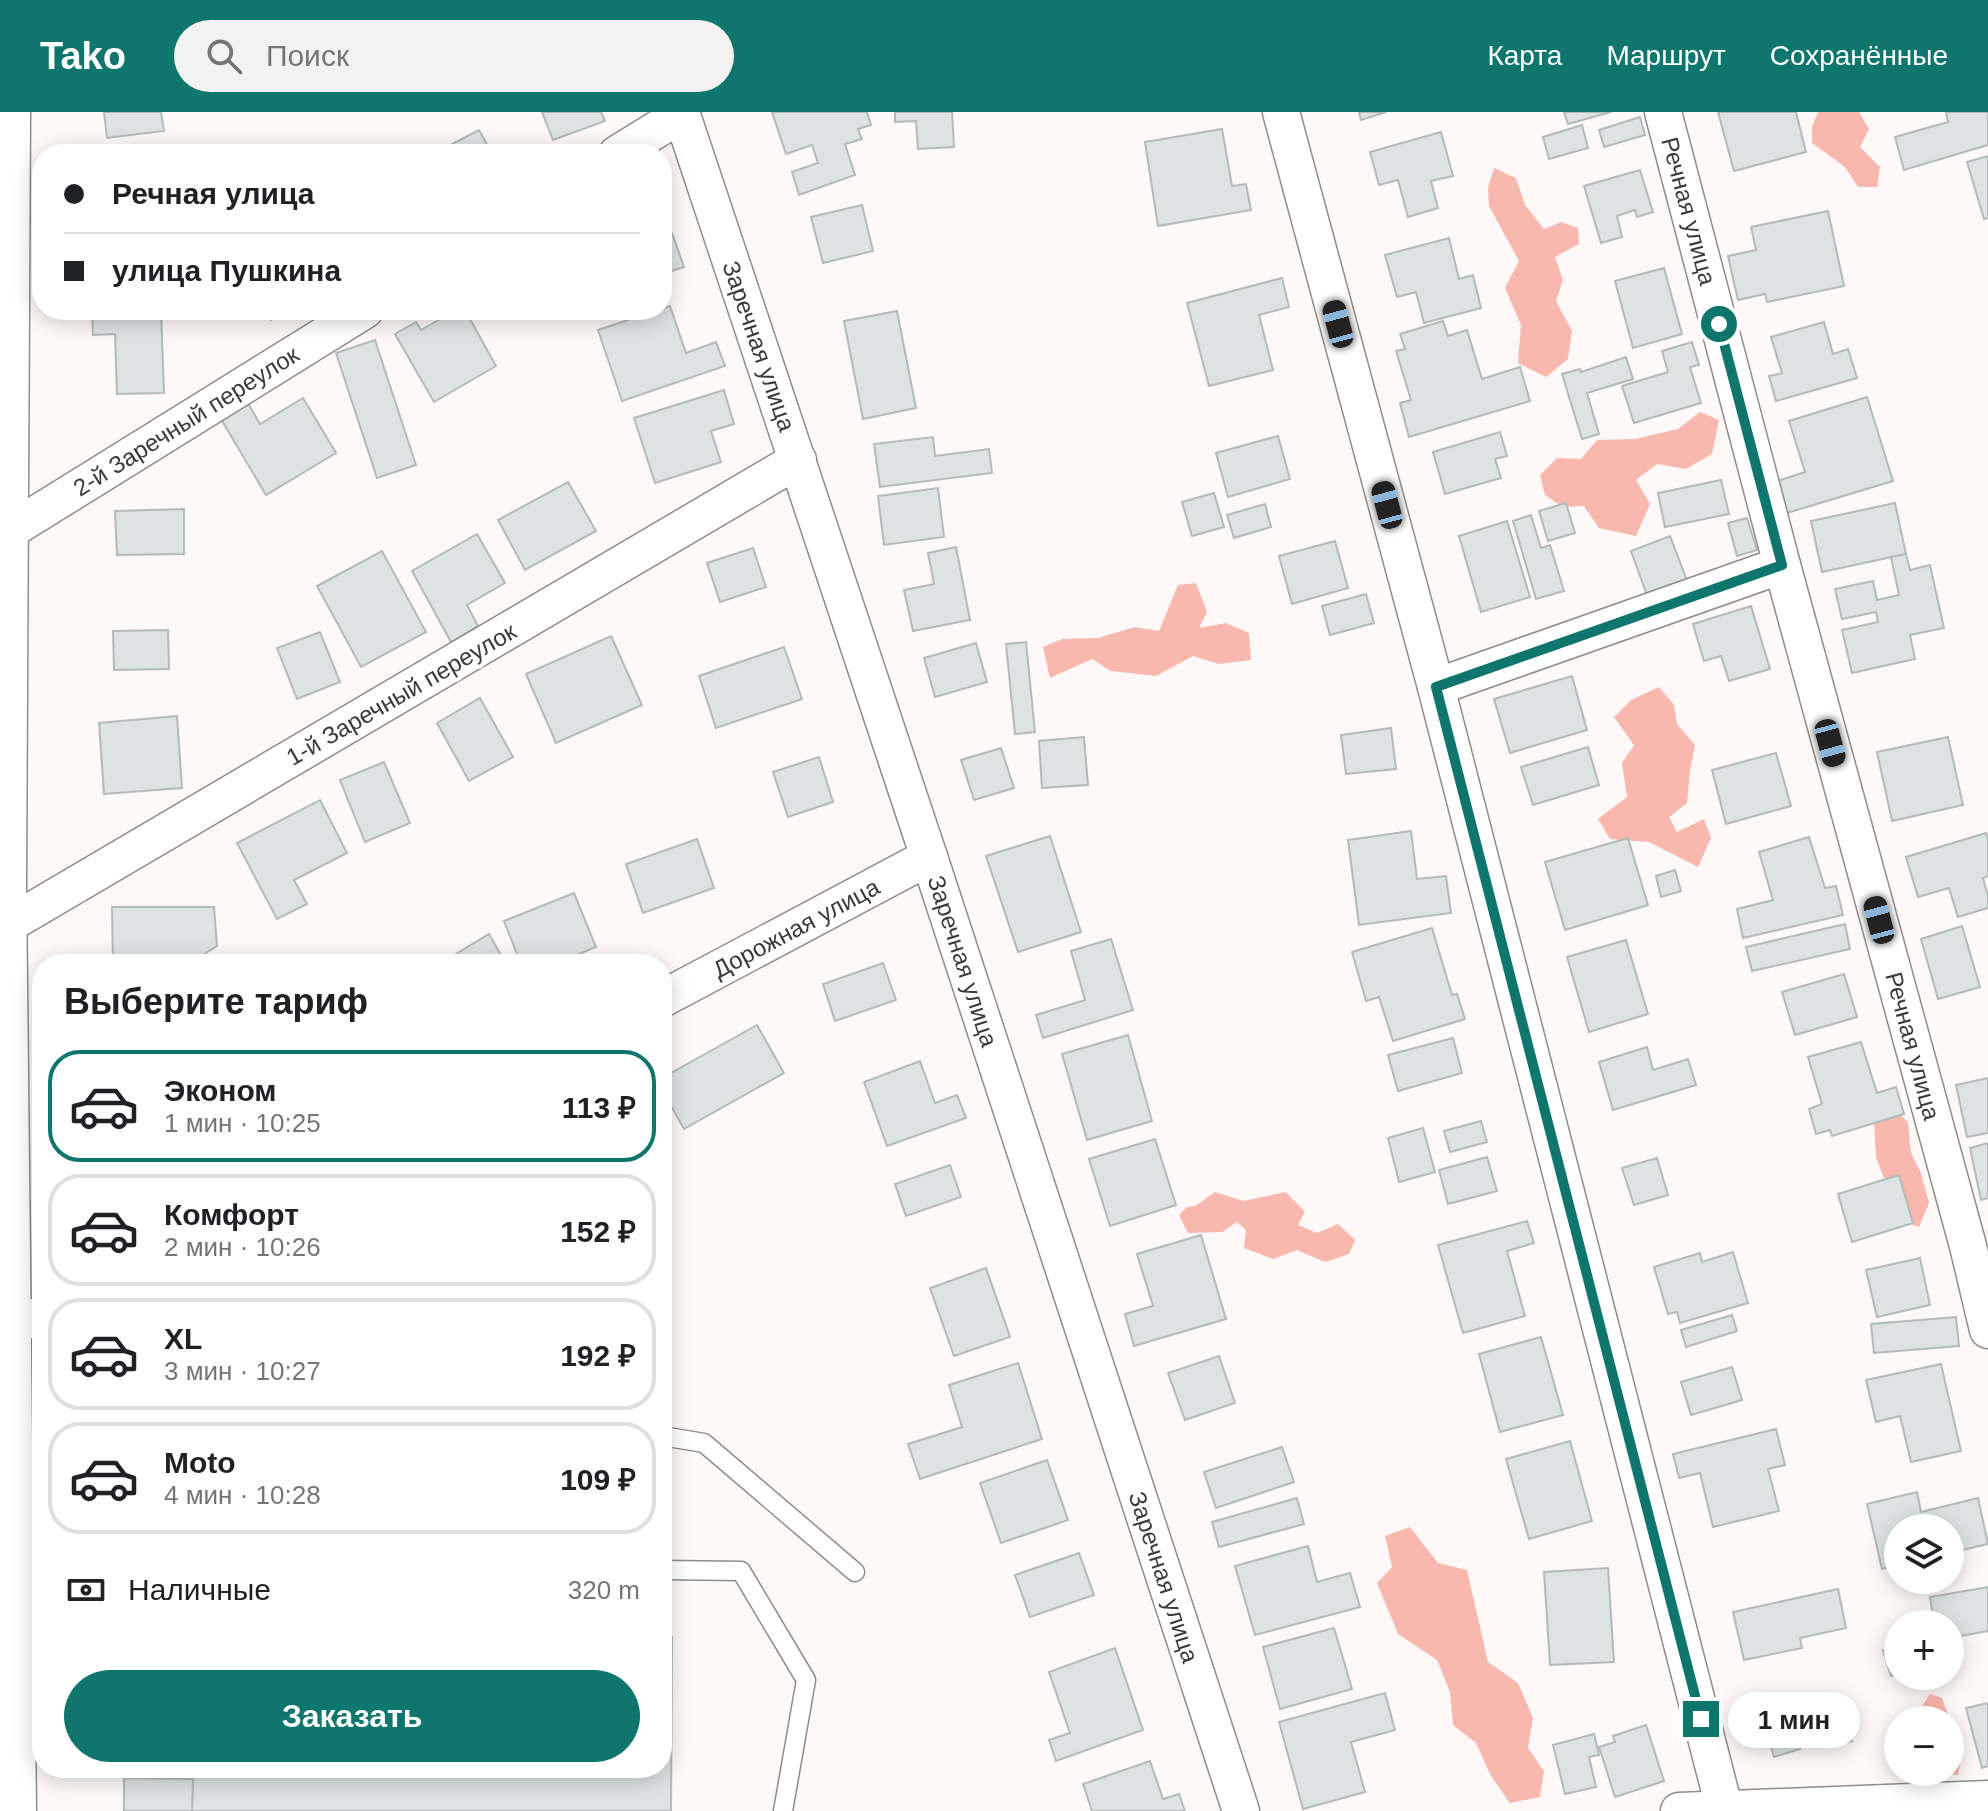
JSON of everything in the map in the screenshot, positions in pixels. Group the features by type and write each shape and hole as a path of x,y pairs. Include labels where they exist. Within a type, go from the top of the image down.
{"street":[{"path":"8,112 3,901 26,1321 14,1811"},
{"path":"1281,112 1436,687 1725,1810"},
{"name":"Речная улица","path":"1663,112 1782,565 1978,1244 1988,1330"},
{"path":"633,144 681,113"},
{"name":"Заречная улица","path":"681,113 929,857 1241,1811"},
{"name":"2-й Заречный переулок","path":"3,531 349,320"},
{"name":"1-й Заречный переулок","path":"3,901 798,460"},
{"path":"1436,687 1782,565"},
{"name":"Дорожная улица","path":"672,994 929,857"},
{"path":"1679,1811 1988,1799"}],"lane":[{"path":"672,1438 704,1443 855,1572"},
{"path":"672,1570 741,1571 806,1680 783,1811"}],"shaded area":[{"path":"1818,112 1859,112 1869,129 1860,147 1880,167 1877,187 1858,187 1845,167 1812,143 1812,127"},
{"path":"1494,168 1516,178 1525,205 1544,229 1561,222 1578,228 1579,244 1555,257 1563,280 1556,301 1572,331 1568,359 1546,377 1518,363 1521,325 1505,288 1519,261 1489,206 1488,188"},
{"path":"1700,412 1719,420 1712,454 1686,469 1657,464 1636,480 1650,504 1636,536 1599,528 1584,506 1563,507 1545,495 1540,475 1557,458 1581,459 1597,440 1635,439 1678,429"},
{"path":"1196,583 1207,612 1199,628 1226,623 1249,633 1251,660 1219,664 1193,656 1156,676 1111,671 1092,659 1050,678 1043,647 1062,639 1098,638 1135,627 1159,631 1178,585"},
{"path":"1659,687 1674,705 1677,724 1695,745 1687,803 1669,817 1677,832 1704,819 1711,838 1698,867 1649,842 1610,839 1598,819 1627,797 1622,763 1634,745 1614,717 1631,700"},
{"path":"1896,1111 1908,1122 1911,1153 1921,1173 1929,1203 1919,1227 1900,1220 1876,1157 1874,1120"},
{"path":"1215,1192 1243,1201 1286,1192 1305,1212 1298,1225 1317,1233 1338,1224 1355,1240 1349,1254 1325,1262 1297,1250 1273,1259 1244,1248 1246,1230 1237,1222 1222,1232 1188,1233 1179,1215 1187,1207 1195,1206"},
{"path":"1410,1527 1438,1563 1467,1570 1488,1662 1518,1683 1533,1718 1528,1748 1544,1771 1540,1797 1510,1803 1491,1776 1476,1743 1453,1725 1450,1692 1437,1660 1398,1634 1377,1583 1392,1567 1385,1536"},
{"path":"1930,1694 1942,1698 1945,1706 1922,1706"}],"building":[{"path":"104,112 161,112 164,131 107,138"},
{"path":"542,112 601,112 605,121 553,140"},
{"path":"772,112 867,112 871,125 858,129 862,139 845,144 855,175 799,195 792,172 818,163 812,145 786,154"},
{"path":"895,112 952,112 954,147 918,149 916,121 895,122"},
{"path":"1359,112 1386,112 1361,120"},
{"path":"1564,112 1611,112 1568,124"},
{"path":"1718,112 1796,112 1806,152 1734,171"},
{"path":"1946,112 1988,112 1988,145 1904,170 1895,137 1948,122"},
{"path":"1640,117 1645,135 1604,147 1599,130"},
{"path":"1582,125 1588,148 1549,159 1543,137"},
{"path":"1222,129 1232,186 1246,184 1251,210 1158,226 1145,142"},
{"path":"479,130 487,144 452,144"},
{"path":"1441,132 1453,176 1431,181 1438,208 1408,217 1398,180 1379,185 1370,152"},
{"path":"1988,156 1988,218 1984,219 1967,162"},
{"path":"1640,170 1653,212 1637,217 1635,210 1617,216 1622,237 1601,243 1584,186"},
{"path":"862,205 873,251 823,263 811,217"},
{"path":"1828,211 1844,286 1767,302 1765,294 1738,300 1728,256 1756,250 1751,227"},
{"path":"672,233 684,267 672,271"},
{"path":"1449,238 1459,279 1473,275 1481,308 1424,323 1416,292 1397,297 1385,255"},
{"path":"1664,268 1682,334 1633,348 1615,281"},
{"path":"1282,278 1289,307 1259,315 1273,370 1209,386 1187,303"},
{"path":"897,311 916,408 863,419 844,321"},
{"path":"672,312 686,353 716,342 725,366 622,401 598,330 628,320 672,320"},
{"path":"92,320 161,320 164,393 117,394 115,334 93,335"},
{"path":"438,320 471,320 496,366 434,402 395,334 416,322 421,330"},
{"path":"1443,321 1448,336 1467,330 1482,379 1520,367 1530,401 1409,437 1400,403 1411,400 1396,351 1405,349 1400,334"},
{"path":"1824,322 1833,354 1848,349 1857,378 1776,401 1769,376 1782,373 1771,337"},
{"path":"375,340 416,465 377,478 336,353"},
{"path":"1692,342 1699,365 1690,367 1701,403 1634,423 1622,386 1668,372 1662,351"},
{"path":"1626,357 1633,379 1587,393 1599,434 1582,439 1562,374 1580,369 1581,372"},
{"path":"724,390 734,424 711,431 721,462 655,483 634,418"},
{"path":"1867,397 1893,481 1787,513 1777,481 1805,472 1789,421"},
{"path":"303,398 336,453 266,495 221,419 248,403 260,424"},
{"path":"1500,432 1507,456 1495,459 1501,478 1445,494 1433,452"},
{"path":"1278,436 1290,479 1228,497 1216,453"},
{"path":"933,437 935,456 989,449 992,473 880,487 874,444"},
{"path":"1721,480 1729,514 1665,527 1658,493"},
{"path":"568,482 596,531 525,570 498,520"},
{"path":"938,488 944,537 884,545 878,496"},
{"path":"1214,493 1224,527 1192,536 1182,502"},
{"path":"1566,503 1575,533 1548,541 1539,511"},
{"path":"1895,503 1906,554 1822,572 1811,521"},
{"path":"1265,504 1271,527 1234,538 1227,515"},
{"path":"184,509 184,554 117,555 115,511"},
{"path":"1531,515 1541,548 1550,545 1564,591 1536,599 1513,521"},
{"path":"1747,518 1757,550 1737,556 1728,523"},
{"path":"1507,521 1530,597 1481,612 1459,536"},
{"path":"477,534 505,583 467,605 478,626 451,642 412,571"},
{"path":"1670,536 1688,583 1648,598 1631,551"},
{"path":"1335,541 1348,588 1292,604 1279,556"},
{"path":"956,547 970,620 913,631 904,590 934,584 928,553"},
{"path":"753,548 766,587 720,602 707,563"},
{"path":"382,551 426,632 361,667 317,586"},
{"path":"1906,554 1910,570 1930,565 1944,628 1910,635 1915,659 1852,673 1842,630 1878,622 1876,612 1842,619 1835,589 1873,581 1877,600 1899,595 1891,557"},
{"path":"1366,594 1374,623 1330,635 1322,606"},
{"path":"1751,606 1770,669 1729,681 1721,656 1704,661 1693,624"},
{"path":"168,630 169,669 114,670 113,631"},
{"path":"320,632 340,682 297,699 277,648"},
{"path":"611,636 642,705 556,743 526,674"},
{"path":"1026,642 1035,732 1015,734 1006,644"},
{"path":"976,643 987,682 935,697 924,658"},
{"path":"784,647 802,699 716,728 699,676"},
{"path":"1572,676 1587,730 1510,753 1494,699"},
{"path":"480,698 513,757 469,781 437,723"},
{"path":"177,716 182,788 104,794 99,723"},
{"path":"1391,728 1396,769 1346,774 1341,735"},
{"path":"1084,737 1088,785 1042,788 1039,741"},
{"path":"1948,737 1963,805 1892,821 1877,752"},
{"path":"1588,747 1599,785 1533,805 1521,767"},
{"path":"1001,748 1014,788 974,800 961,760"},
{"path":"1776,753 1791,806 1726,824 1712,770"},
{"path":"819,757 833,802 788,817 773,772"},
{"path":"384,762 410,823 365,842 340,780"},
{"path":"320,800 347,853 294,880 307,904 277,919 237,843"},
{"path":"1411,831 1417,879 1446,876 1451,913 1359,925 1348,840"},
{"path":"1986,833 1988,876 1983,878 1988,908 1958,917 1949,888 1918,897 1906,857"},
{"path":"1050,836 1081,932 1018,952 986,856"},
{"path":"1809,837 1825,888 1836,886 1843,915 1743,938 1737,909 1773,900 1759,852"},
{"path":"1628,838 1648,905 1565,930 1545,862"},
{"path":"697,839 714,888 643,913 626,864"},
{"path":"1675,870 1681,891 1661,897 1656,876"},
{"path":"574,893 596,947 579,954 517,954 504,921"},
{"path":"112,907 214,907 217,946 204,954 113,954"},
{"path":"1845,924 1850,949 1752,971 1746,947"},
{"path":"1962,926 1980,987 1938,999 1921,939"},
{"path":"1432,928 1452,995 1457,994 1465,1019 1393,1041 1379,997 1366,1001 1352,952"},
{"path":"489,934 500,954 456,954"},
{"path":"1111,939 1133,1010 1043,1038 1036,1015 1085,1000 1071,951"},
{"path":"1626,940 1648,1014 1589,1032 1567,957"},
{"path":"883,963 896,1000 835,1021 823,984"},
{"path":"1844,974 1857,1017 1795,1035 1782,992"},
{"path":"757,1025 784,1073 684,1129 672,1108 672,1072"},
{"path":"1128,1035 1152,1121 1087,1140 1062,1054"},
{"path":"1453,1038 1462,1073 1398,1091 1388,1055"},
{"path":"1861,1042 1877,1093 1896,1087 1904,1114 1832,1136 1830,1130 1816,1134 1809,1109 1822,1104 1808,1057"},
{"path":"1647,1047 1653,1070 1688,1059 1696,1085 1613,1110 1599,1062"},
{"path":"920,1061 935,1103 957,1095 966,1118 887,1146 864,1082"},
{"path":"1988,1078 1988,1133 1967,1137 1956,1085"},
{"path":"1481,1121 1487,1142 1450,1152 1444,1131"},
{"path":"1423,1128 1435,1172 1399,1182 1388,1138"},
{"path":"1155,1139 1176,1205 1110,1226 1089,1159"},
{"path":"1988,1143 1988,1198 1981,1200 1970,1148"},
{"path":"1487,1157 1497,1191 1448,1204 1439,1170"},
{"path":"1657,1158 1668,1195 1634,1205 1622,1168"},
{"path":"950,1165 961,1197 906,1216 895,1184"},
{"path":"1899,1175 1913,1223 1852,1242 1838,1194"},
{"path":"1527,1221 1534,1243 1507,1251 1525,1316 1463,1333 1438,1245"},
{"path":"1201,1235 1226,1319 1134,1346 1125,1314 1153,1306 1137,1254"},
{"path":"1733,1252 1748,1303 1680,1323 1677,1312 1668,1314 1654,1267 1700,1253 1702,1262"},
{"path":"1920,1258 1930,1305 1877,1317 1866,1270"},
{"path":"986,1268 1010,1337 954,1356 930,1288"},
{"path":"1732,1315 1737,1331 1686,1347 1681,1330"},
{"path":"1956,1317 1959,1346 1874,1353 1871,1324"},
{"path":"1541,1337 1563,1415 1500,1432 1479,1354"},
{"path":"1219,1356 1235,1403 1185,1420 1168,1373"},
{"path":"1018,1363 1042,1439 920,1479 908,1444 962,1427 949,1385"},
{"path":"1941,1364 1961,1451 1911,1462 1900,1416 1876,1422 1866,1380"},
{"path":"1732,1367 1742,1400 1691,1415 1681,1382"},
{"path":"1776,1429 1785,1465 1768,1469 1779,1511 1713,1527 1700,1473 1679,1478 1673,1454"},
{"path":"1570,1441 1592,1521 1529,1539 1506,1459"},
{"path":"1282,1447 1294,1482 1216,1508 1204,1472"},
{"path":"1047,1460 1068,1520 1001,1543 980,1483"},
{"path":"1917,1492 1921,1512 1978,1498 1988,1544 1964,1550 1964,1514 1884,1514 1882,1569 1867,1504"},
{"path":"1297,1498 1304,1524 1219,1547 1212,1522"},
{"path":"1308,1546 1317,1582 1350,1573 1360,1607 1255,1635 1235,1566"},
{"path":"1079,1553 1094,1595 1030,1617 1015,1575"},
{"path":"1608,1568 1614,1662 1550,1665 1544,1572"},
{"path":"1988,1587 1988,1631 1964,1635 1964,1610 1932,1610 1930,1597 1964,1594 1964,1591"},
{"path":"1838,1589 1846,1628 1800,1638 1802,1648 1744,1660 1733,1612"},
{"path":"1334,1628 1352,1689 1280,1709 1263,1647"},
{"path":"1115,1648 1143,1730 1056,1761 1049,1740 1070,1733 1049,1672"},
{"path":"1385,1693 1395,1730 1351,1742 1365,1792 1303,1809 1279,1722"},
{"path":"1988,1703 1988,1766 1982,1768 1966,1708"},
{"path":"1787,1708 1800,1749 1774,1757 1762,1715"},
{"path":"1842,1708 1852,1741 1834,1746 1824,1713"},
{"path":"1646,1725 1664,1781 1615,1797 1599,1747 1615,1742 1613,1736"},
{"path":"1594,1734 1599,1755 1589,1757 1596,1787 1565,1794 1553,1745"},
{"path":"1150,1761 1163,1799 1179,1794 1185,1811 1092,1811 1083,1784"},
{"path":"124,1778 671,1778 671,1811 192,1811 193,1779"},
{"path":"124,1778 193,1779 192,1811 124,1811"}],"route":[{"path":"1701,1719 1436,687 1782,565 1719,324"}]}
